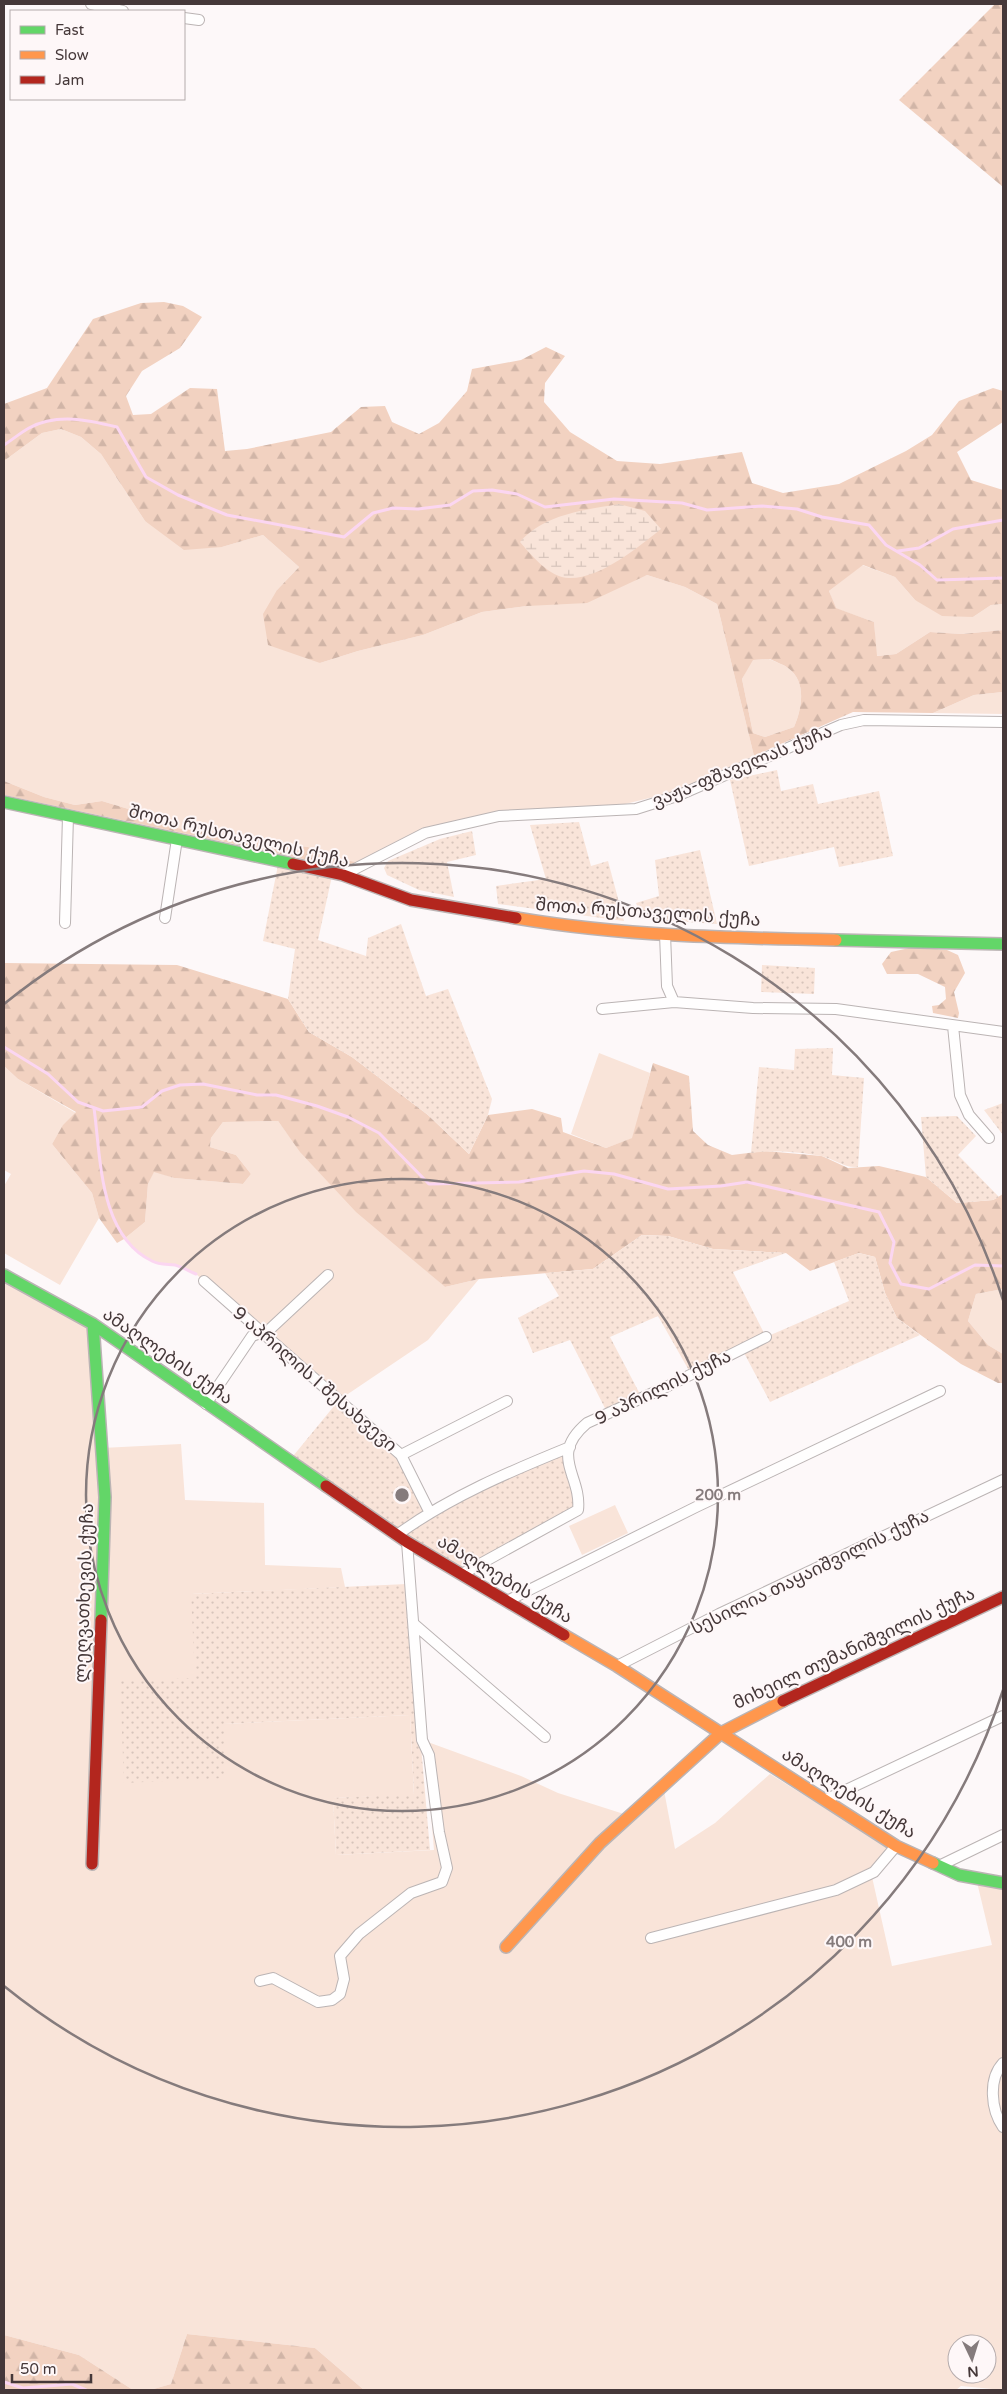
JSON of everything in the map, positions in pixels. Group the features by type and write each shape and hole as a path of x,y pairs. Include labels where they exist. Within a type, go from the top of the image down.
{"street":[{"path":"91,4 118,10"},
{"path":"185,18 199,20"},
{"name":"ვაჟა-ფშაველას ქუჩა","path":"343,875 425,834 499,816 636,809 677,796 841,725 864,720 1003,722"},
{"name":"შოთა რუსთაველის ქუჩა","path":"4,802 343,875 411,900 433,905 568,928 832,941 1003,944"},
{"path":"65,923 68,816"},
{"path":"166,918 177,839"},
{"path":"666,934 667,986 674,1002"},
{"path":"602,1009 674,1002 753,1008 836,1009 1003,1032"},
{"path":"953,1026 960,1096 969,1115 989,1138"},
{"name":"ამაღლების ქუჩა","path":"4,1275 93,1324 407,1542 617,1666 896,1846 959,1875 1003,1883"},
{"path":"206,1404 252,1336 269,1330 328,1275"},
{"name":"9 აპრილის I შესახვევი","path":"204,1281 401,1455 430,1513"},
{"name":"ლეღვათხევის ქუჩა","path":"92,1864 105,1497 93,1324"},
{"name":"9 აპრილის ქუჩა","path":"570,1447 576,1432 587,1423 668,1386 766,1337"},
{"path":"507,1601 696,1506 940,1391"},
{"path":"401,1455 508,1401"},
{"path":"397,1535 430,1513 570,1447"},
{"path":"462,1574 578,1510 579,1503 567,1461 570,1447"},
{"name":"სესილია თაყაიშვილის ქუჩა","path":"617,1666 782,1584 1003,1480"},
{"path":"260,1981 273,1978 318,2002 332,2000 340,1994 344,1979 340,1956 359,1934 411,1893 442,1882 448,1868 439,1832 429,1755 422,1740 407,1542"},
{"name":"მიხეილ თუმანიშვილის ქუჩა","path":"506,1947 600,1843 721,1733 737,1723 1003,1597"},
{"path":"414,1624 545,1737"},
{"path":"825,1800 1003,1716"},
{"path":"939,1866 1003,1834"},
{"path":"651,1938 836,1890 874,1872 896,1846"},
{"path":"1003,2063 993,2081 997,2112 1003,2127"}],"green space":[{"path":"995,4 1003,4 1003,187 899,100"},
{"path":"164,302 183,306 202,317 180,348 142,371 126,396 133,415 151,414 190,388 217,389 225,451 247,449 331,432 361,407 385,406 392,422 419,434 439,423 467,391 472,369 521,360 546,347 565,356 545,383 544,402 570,432 617,461 660,464 742,452 752,483 783,493 839,484 906,451 932,435 959,401 993,388 1003,391 1003,422 957,452 971,480 1003,490 1003,604 991,605 973,617 942,616 915,600 895,577 863,565 829,591 836,608 874,622 877,656 896,654 930,632 962,634 1003,630 1003,692 974,695 933,713 853,712 754,756 717,604 685,587 647,575 587,603 527,606 482,612 423,635 358,651 320,663 268,645 263,614 277,590 299,567 263,535 222,547 184,550 145,521 101,454 81,437 61,429 42,433 4,461 4,404 47,388 93,319 141,303","holes":["770,659 786,667 794,674 800,688 801,704 794,727 765,737 753,733 742,679 753,660"]},
{"path":"61,429 81,437 101,454 145,521 222,547 263,535 299,567 277,590 320,663 358,651 423,635 482,612 527,606 647,575 685,587 717,604 754,756 678,791 621,805 513,810 427,829 357,862 338,859 308,847 177,828 145,814 102,801 75,805 44,797 4,781 4,461 42,433"},
{"path":"619,504 645,511 661,529 618,561 593,573 581,577 562,577 542,565 520,542 541,525 553,519 579,511"},
{"path":"862,565 895,577 915,600 973,617 991,605 1003,604 1003,630 962,634 930,632 896,654 876,656 874,622 835,608 829,591"},
{"path":"769,659 786,667 794,674 800,688 801,704 794,727 765,737 753,733 742,679 752,660"},
{"path":"1003,692 1003,714 933,713 974,695"},
{"path":"777,770 781,791 813,784 818,804 879,791 893,856 839,867 834,847 749,866 730,780"},
{"path":"4,781 44,797 75,805 102,801 145,814 177,828 308,847 338,859 357,862 341,867 4,795"},
{"path":"579,822 591,866 608,861 624,921 498,904 496,886 546,879 530,825"},
{"path":"472,831 476,855 447,862 454,897 419,890 387,875 384,868 388,861 440,839"},
{"path":"700,850 717,924 643,919 636,903 659,896 655,860"},
{"path":"278,865 332,876 318,940 366,956 368,938 401,924 426,996 448,989 492,1099 488,1115 469,1154 428,1115 352,1057 309,1032 288,999 295,949 263,941"},
{"path":"914,947 947,950 958,955 965,973 954,992 959,1013 958,1018 933,1013 932,1006 939,1005 946,999 945,987 918,974 887,974 882,964 891,952"},
{"path":"4,963 177,965 288,999 309,1032 352,1057 428,1115 469,1154 488,1115 532,1109 561,1118 563,1132 606,1148 632,1138 653,1063 689,1076 693,1131 708,1145 732,1155 765,1151 822,1156 848,1168 879,1166 926,1177 957,1203 993,1200 1003,1194 1003,1289 976,1294 968,1321 988,1345 1003,1354 1003,1383 998,1383 961,1364 897,1318 885,1293 875,1257 859,1253 810,1271 786,1253 713,1249 668,1236 642,1235 593,1269 479,1279 445,1287 356,1212 300,1152 278,1121 223,1122 211,1138 210,1147 236,1155 251,1174 243,1184 174,1178 154,1172 148,1184 145,1222 117,1243 99,1218 92,1193 52,1144 63,1125 76,1112 18,1079 4,1066"},
{"path":"762,965 815,968 814,994 761,992"},
{"path":"833,1048 832,1075 864,1078 858,1167 843,1165 826,1157 804,1153 751,1153 759,1067 794,1070 795,1049"},
{"path":"599,1053 650,1073 633,1138 606,1148 571,1134"},
{"path":"4,1066 18,1079 76,1113 63,1126 52,1144 92,1193 99,1218 60,1285 4,1253 4,1186 11,1174 4,1170"},
{"path":"1003,1103 1003,1135 984,1110"},
{"path":"957,1116 976,1136 958,1155 999,1197 993,1200 957,1203 926,1177 921,1117"},
{"path":"278,1121 295,1144 335,1188 378,1229 445,1287 479,1279 428,1340 339,1400 196,1274 176,1265 154,1263 138,1253 124,1239 145,1222 148,1184 154,1171 174,1178 243,1184 251,1174 236,1155 210,1147 211,1138 223,1122"},
{"path":"642,1235 668,1236 713,1249 786,1253 733,1272 766,1337 849,1301 834,1262 859,1253 875,1257 885,1293 897,1318 920,1335 770,1402 742,1349 691,1374 658,1316 610,1337 642,1398 608,1414 570,1340 533,1353 518,1318 559,1296 545,1273 593,1269"},
{"path":"4,1275 93,1324 102,1448 181,1444 185,1500 264,1503 265,1565 341,1568 345,1587 191,1594 224,1724 410,1715 414,1795 333,1798 336,1855 434,1850 425,1741 521,1776 558,1793 627,1815 663,1785 675,1849 715,1823 770,1774 888,1847 870,1868 892,1966 992,1945 976,1878 1003,1883 1003,2390 961,2386 956,2390 364,2390 315,2348 187,2334 171,2384 150,2390 133,2390 79,2355 4,2335"},
{"path":"1003,1289 1003,1354 988,1345 968,1321 976,1294"},
{"path":"339,1400 401,1455 430,1512 570,1447 578,1510 462,1574 289,1461"},
{"path":"615,1505 628,1533 582,1555 569,1526"},
{"path":"407,1584 430,1850 336,1855 333,1798 414,1794 410,1715 224,1724 226,1778 124,1783 120,1681 195,1678 191,1594"},
{"path":"187,2334 315,2348 364,2390 150,2390 171,2384"},
{"path":"4,2335 79,2355 133,2390 4,2390"}],"waterway":[{"path":"4,445 40,423 62,419 84,420 117,427 146,477 178,495 227,515 344,537 373,513 393,508 418,509 450,505 473,491 492,490 517,494 545,507 614,499 682,503 707,510 762,506 797,509 822,517 869,525 886,545 920,565 937,580 1003,578"},
{"path":"898,551 919,548 953,529 1003,520"},
{"path":"4,1047 48,1074 78,1102 103,1111 142,1107 162,1091 180,1085 203,1084 257,1095 276,1095 317,1106 348,1117 379,1133 429,1184 519,1182 584,1171 614,1174 668,1189 721,1186 747,1182 879,1212 894,1242 890,1263 901,1284 929,1289 975,1265 1003,1266"},
{"path":"94,1108 101,1172 112,1215 122,1233 135,1249 152,1261 175,1265 196,1274"},
{"path":"4,2382 23,2388 72,2384 86,2390"}],"traffic: fast":[{"path":"4,802 293,864"},
{"path":"836,940 1003,944"},
{"path":"4,1275 93,1324 326,1486"},
{"path":"93,1324 105,1497 101,1620"},
{"path":"933,1863 959,1875 1003,1883"}],"traffic: slow":[{"path":"516,918 596,929 676,935 836,940"},
{"path":"564,1635 617,1666 896,1846 933,1863"},
{"path":"506,1947 600,1843 721,1733 783,1701"}],"traffic: jam":[{"path":"293,864 343,875 411,900 516,918"},
{"path":"326,1486 407,1542 564,1635"},
{"path":"783,1701 1003,1597"},
{"path":"92,1864 101,1620"}]}
